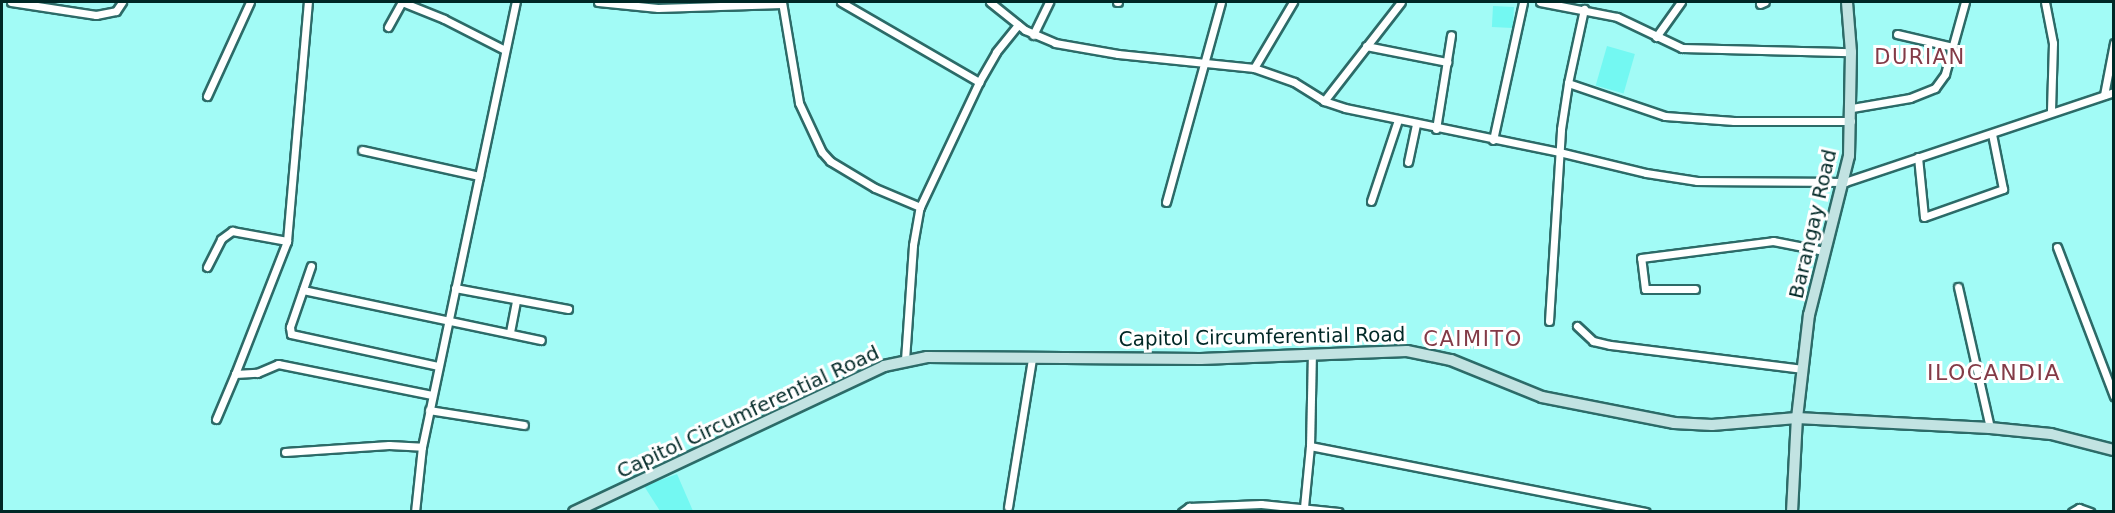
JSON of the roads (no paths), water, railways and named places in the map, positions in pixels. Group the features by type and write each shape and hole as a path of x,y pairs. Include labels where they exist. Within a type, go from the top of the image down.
{"main road":[{"name":"Barangay Road","path":"1792,512 1797,418 1813,297 1845,182 1852,108 1847,2"},
{"name":"Capitol Circumferential Road","path":"574,512 884,366 905,360 954,357 1201,359 1312,353 1423,352 1451,360 1542,397 1674,423 1712,425 1797,418 1990,428 2051,434 2114,450"}],"street":[{"path":"11,2 96,15 116,11 122,2"},
{"path":"207,96 250,2"},
{"path":"216,419 287,241 308,2"},
{"path":"388,27 402,2 444,19 505,50"},
{"path":"415,512 422,447 432,395 516,2"},
{"path":"598,2 667,8 782,3 799,103 822,152 830,161 875,189 920,207"},
{"path":"841,2 979,82"},
{"path":"990,2 1033,35 1065,46 1254,68 1294,82 1323,101 1416,125 1559,152 1672,178 1738,183 1845,182 1992,134 2051,111 2114,92"},
{"path":"1033,35 1049,2"},
{"path":"1166,202 1221,2"},
{"path":"1254,68 1293,2"},
{"path":"1323,101 1401,2"},
{"path":"1492,140 1523,2"},
{"path":"1540,2 1617,17 1656,37 1693,50 1851,52"},
{"path":"1656,37 1681,2"},
{"path":"1852,108 1910,98 1935,88 1945,74 1965,2"},
{"path":"2045,2 2053,43 2051,111"},
{"path":"1549,321 1559,152 1568,83 1584,9"},
{"path":"905,360 914,245 920,207 979,82 996,52 1018,25"},
{"path":"1897,33 1953,47"},
{"path":"1436,129 1451,35"},
{"path":"2104,95 2114,43"},
{"path":"1366,46 1447,62"},
{"path":"1568,83 1665,116 1734,121 1851,121"},
{"path":"1371,201 1398,120"},
{"path":"1408,162 1416,125"},
{"path":"1918,157 1924,217 2003,189 1992,134"},
{"path":"362,150 478,176"},
{"path":"207,267 221,239 231,231 287,241"},
{"path":"1695,289 1645,289 1641,258 1773,241 1824,251"},
{"path":"2057,248 2114,396"},
{"path":"311,266 290,327 294,336 438,366"},
{"path":"1958,287 1990,428"},
{"path":"455,288 516,302 568,309"},
{"path":"303,290 541,340"},
{"path":"510,332 516,302"},
{"path":"1577,326 1593,341 1610,345 1802,369"},
{"path":"1304,507 1310,446 1312,353"},
{"path":"1008,507 1032,358"},
{"path":"235,374 257,373 284,365 432,395"},
{"path":"429,411 524,425"},
{"path":"285,452 389,445 422,447"},
{"path":"1310,446 1646,512"},
{"path":"1182,512 1189,507 1238,505 1304,507 1339,512"},
{"path":"2072,512 2079,508 2090,512"}],"district":[{"name":"DURIAN","path":"1920,57"},
{"name":"CAIMITO","path":"1473,339"},
{"name":"ILOCANDIA","path":"1994,373"}]}
